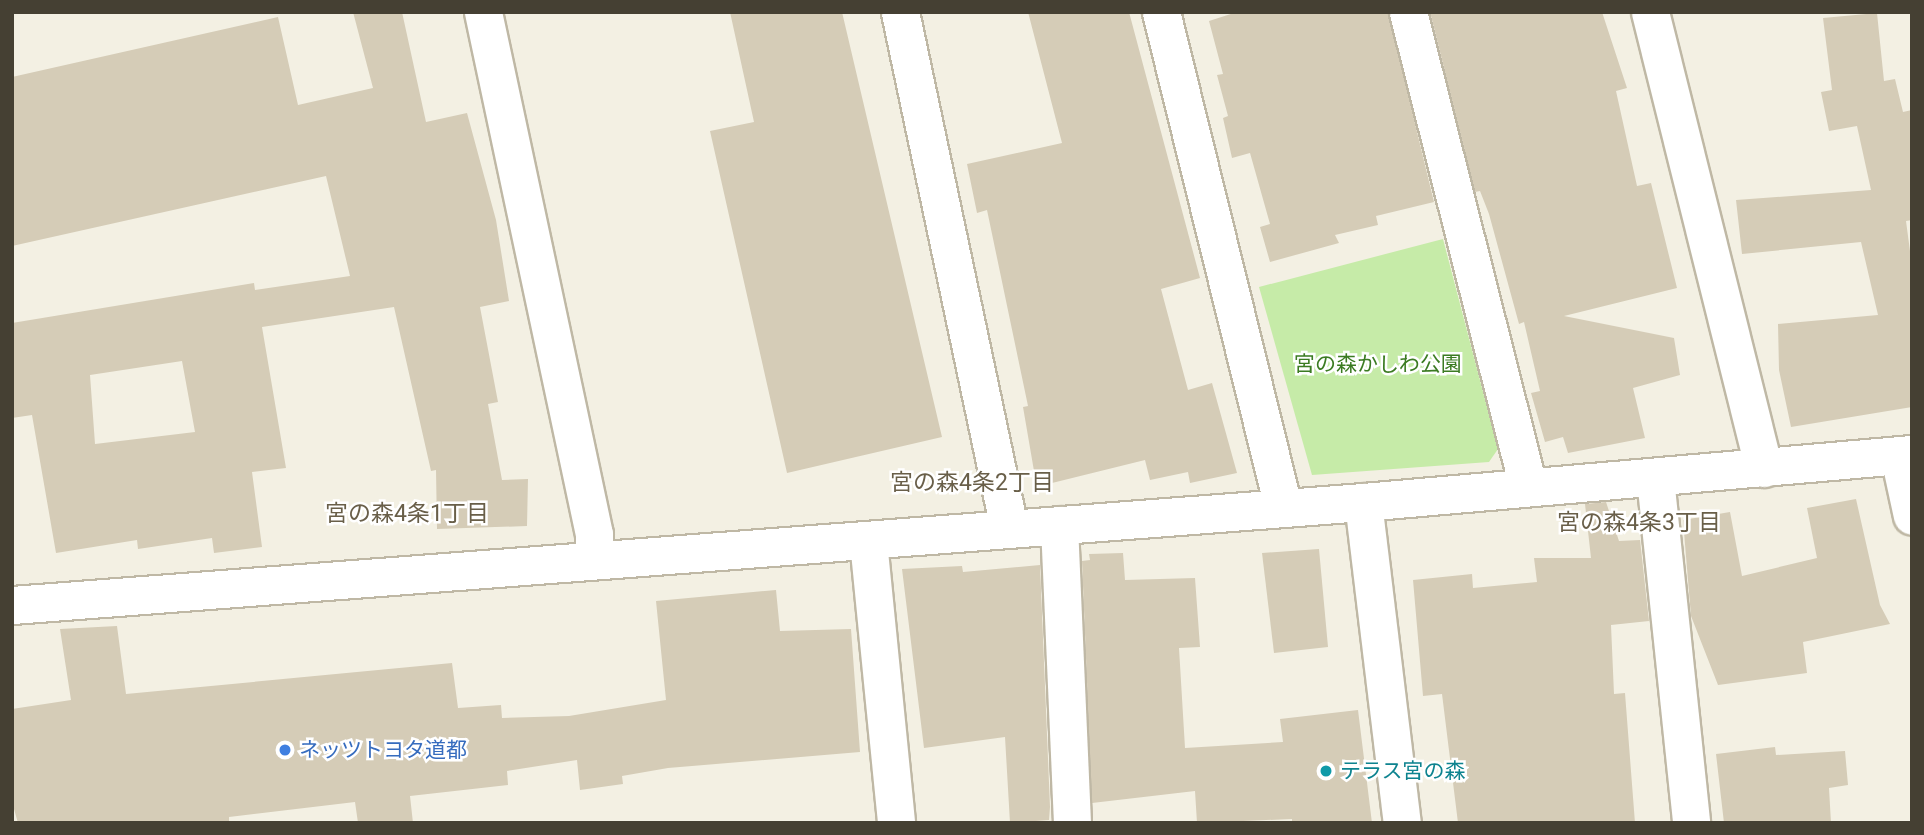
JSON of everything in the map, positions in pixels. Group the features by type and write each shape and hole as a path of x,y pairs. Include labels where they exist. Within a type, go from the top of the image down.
{"street":[{"path":"483,12 594,534 594,559"},
{"path":"900,12 1009,528"},
{"path":"1161,12 1283,507"},
{"path":"1408,12 1528,486"},
{"path":"1650,12 1764,468"},
{"path":"12,605 1363,502 1906,455 1912,516"},
{"path":"1656,478 1691,823"},
{"path":"1363,502 1402,823"},
{"path":"1059,525 1072,823"},
{"path":"868,541 896,823"}],"green space":[{"name":"宮の森かしわ公園","path":"1443,239 1498,449 1489,462 1312,475 1259,287"}],"building":[{"path":"353,12 402,12 426,122 467,113 496,220 509,301 480,307 498,402 488,404 502,480 528,479 527,526 437,529 436,470 431,471 394,307 262,327 286,468 252,472 262,547 214,553 212,538 138,549 137,540 56,553 32,415 12,418 12,323 254,283 255,290 350,276 326,176 12,246 12,77 278,17 298,105 373,88","holes":["182,361 195,432 95,444 90,375"]},
{"path":"730,12 842,12 942,437 787,473 710,131 754,122"},
{"path":"1028,12 1129,12 1200,278 1161,289 1188,390 1212,383 1237,473 1190,483 1188,472 1150,480 1145,460 1052,483 1034,471 1023,407 1028,406 987,210 977,213 967,164 1062,143"},
{"path":"1237,12 1388,12 1434,202 1376,216 1378,225 1335,235 1339,243 1270,262 1260,227 1270,224 1250,153 1232,158 1223,118 1228,116 1217,75 1223,74 1209,21"},
{"path":"1430,12 1602,12 1627,88 1616,91 1637,186 1651,183 1677,288 1564,316 1674,338 1680,375 1633,388 1645,438 1568,453 1563,437 1545,442 1531,393 1540,391 1524,322 1519,324 1489,214 1480,191 1475,192"},
{"path":"1877,13 1884,81 1895,79 1903,112 1912,110 1912,220 1906,221 1912,266 1912,407 1791,427 1779,370 1778,324 1878,315 1861,242 1742,254 1736,200 1871,190 1857,126 1829,131 1821,92 1832,90 1823,18"},
{"path":"1856,499 1880,605 1890,624 1803,642 1807,673 1718,685 1691,616 1683,520 1730,512 1742,576 1817,558 1807,508"},
{"path":"1606,502 1619,541 1640,540 1649,621 1611,625 1614,694 1625,693 1635,823 1458,823 1442,694 1423,696 1413,580 1472,574 1473,588 1537,582 1534,558 1591,558 1585,504"},
{"path":"1319,549 1328,647 1274,653 1262,553"},
{"path":"1123,553 1125,580 1195,578 1200,647 1179,648 1185,748 1283,742 1280,719 1358,710 1372,823 1292,823 1292,819 1197,823 1195,791 1092,803 1082,561 1090,560 1089,554"},
{"path":"1040,565 1049,820 1010,823 1005,737 924,748 902,569 962,566 963,572"},
{"path":"776,590 780,631 851,629 860,752 668,768 622,776 623,784 580,790 577,760 507,771 508,785 410,796 413,823 358,823 355,802 229,817 229,823 18,823 12,802 12,709 71,700 60,629 117,626 126,694 452,663 458,708 501,705 502,718 569,716 666,700 656,601"},
{"path":"1775,747 1776,755 1845,751 1848,785 1829,788 1831,823 1724,823 1716,754"}],"place":[{"name":"ネッツトヨタ道都","path":"285,750"},
{"name":"テラス宮の森","path":"1326,771"}],"district":[{"name":"宮の森4条2丁目","path":"972,483"},
{"name":"宮の森4条1丁目","path":"407,514"},
{"name":"宮の森4条3丁目","path":"1639,523"}]}
